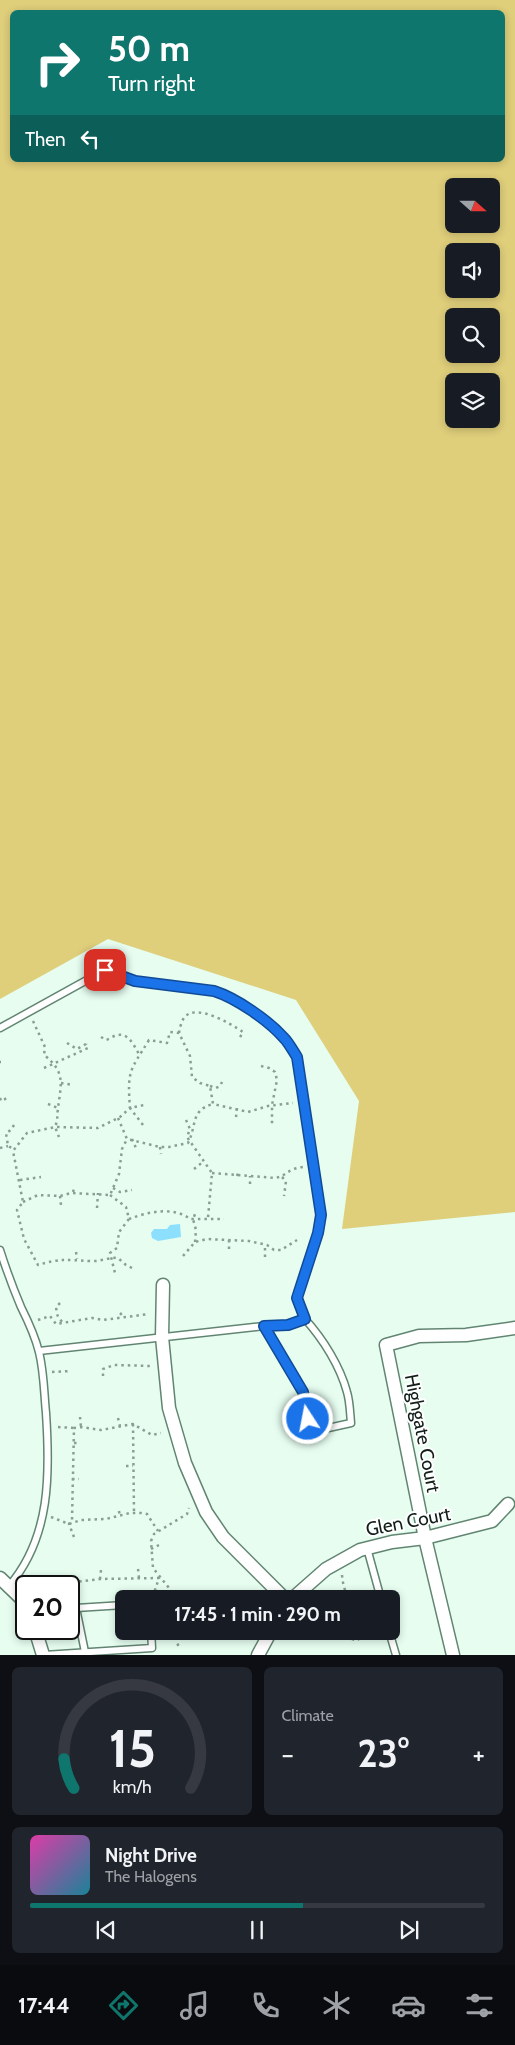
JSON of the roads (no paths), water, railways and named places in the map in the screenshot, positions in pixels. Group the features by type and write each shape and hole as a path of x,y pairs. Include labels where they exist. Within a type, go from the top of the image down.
{"street":[{"path":"163,1285 162,1337 169,1408 185,1463 206,1512 223,1537 276,1590"},
{"name":"Highgate Court","path":"453,1655 425,1538 386,1345 419,1336 466,1335 515,1328"},
{"name":"Glen Court","path":"302,1590 326,1569 360,1550 392,1542 425,1538 492,1521 508,1504"},
{"path":"4,1582 15,1592"},
{"path":"38,1640 43,1655"},
{"path":"258,1655 266,1640"}],"lane":[{"path":"0,1028 105,970 135,981 226,994 284,1038 297,1057 321,1215 318,1233 297,1298 305,1319 317,1332 339,1370 348,1394 350,1423 310,1432 303,1392 264,1326"},
{"path":"0,1250 9,1278 39,1351 43,1373 48,1448 46,1502 42,1525 29,1556 4,1582"},
{"path":"39,1351 288,1325 305,1319"},
{"path":"367,1548 378,1590"},
{"path":"85,1652 76,1608 115,1606"},
{"path":"43,1655 152,1648 152,1640"},
{"path":"392,1640 396,1655"}],"water":[{"path":"180,1224 181,1237 158,1241 152,1238 151,1233 154,1229 167,1229 170,1225"}]}
